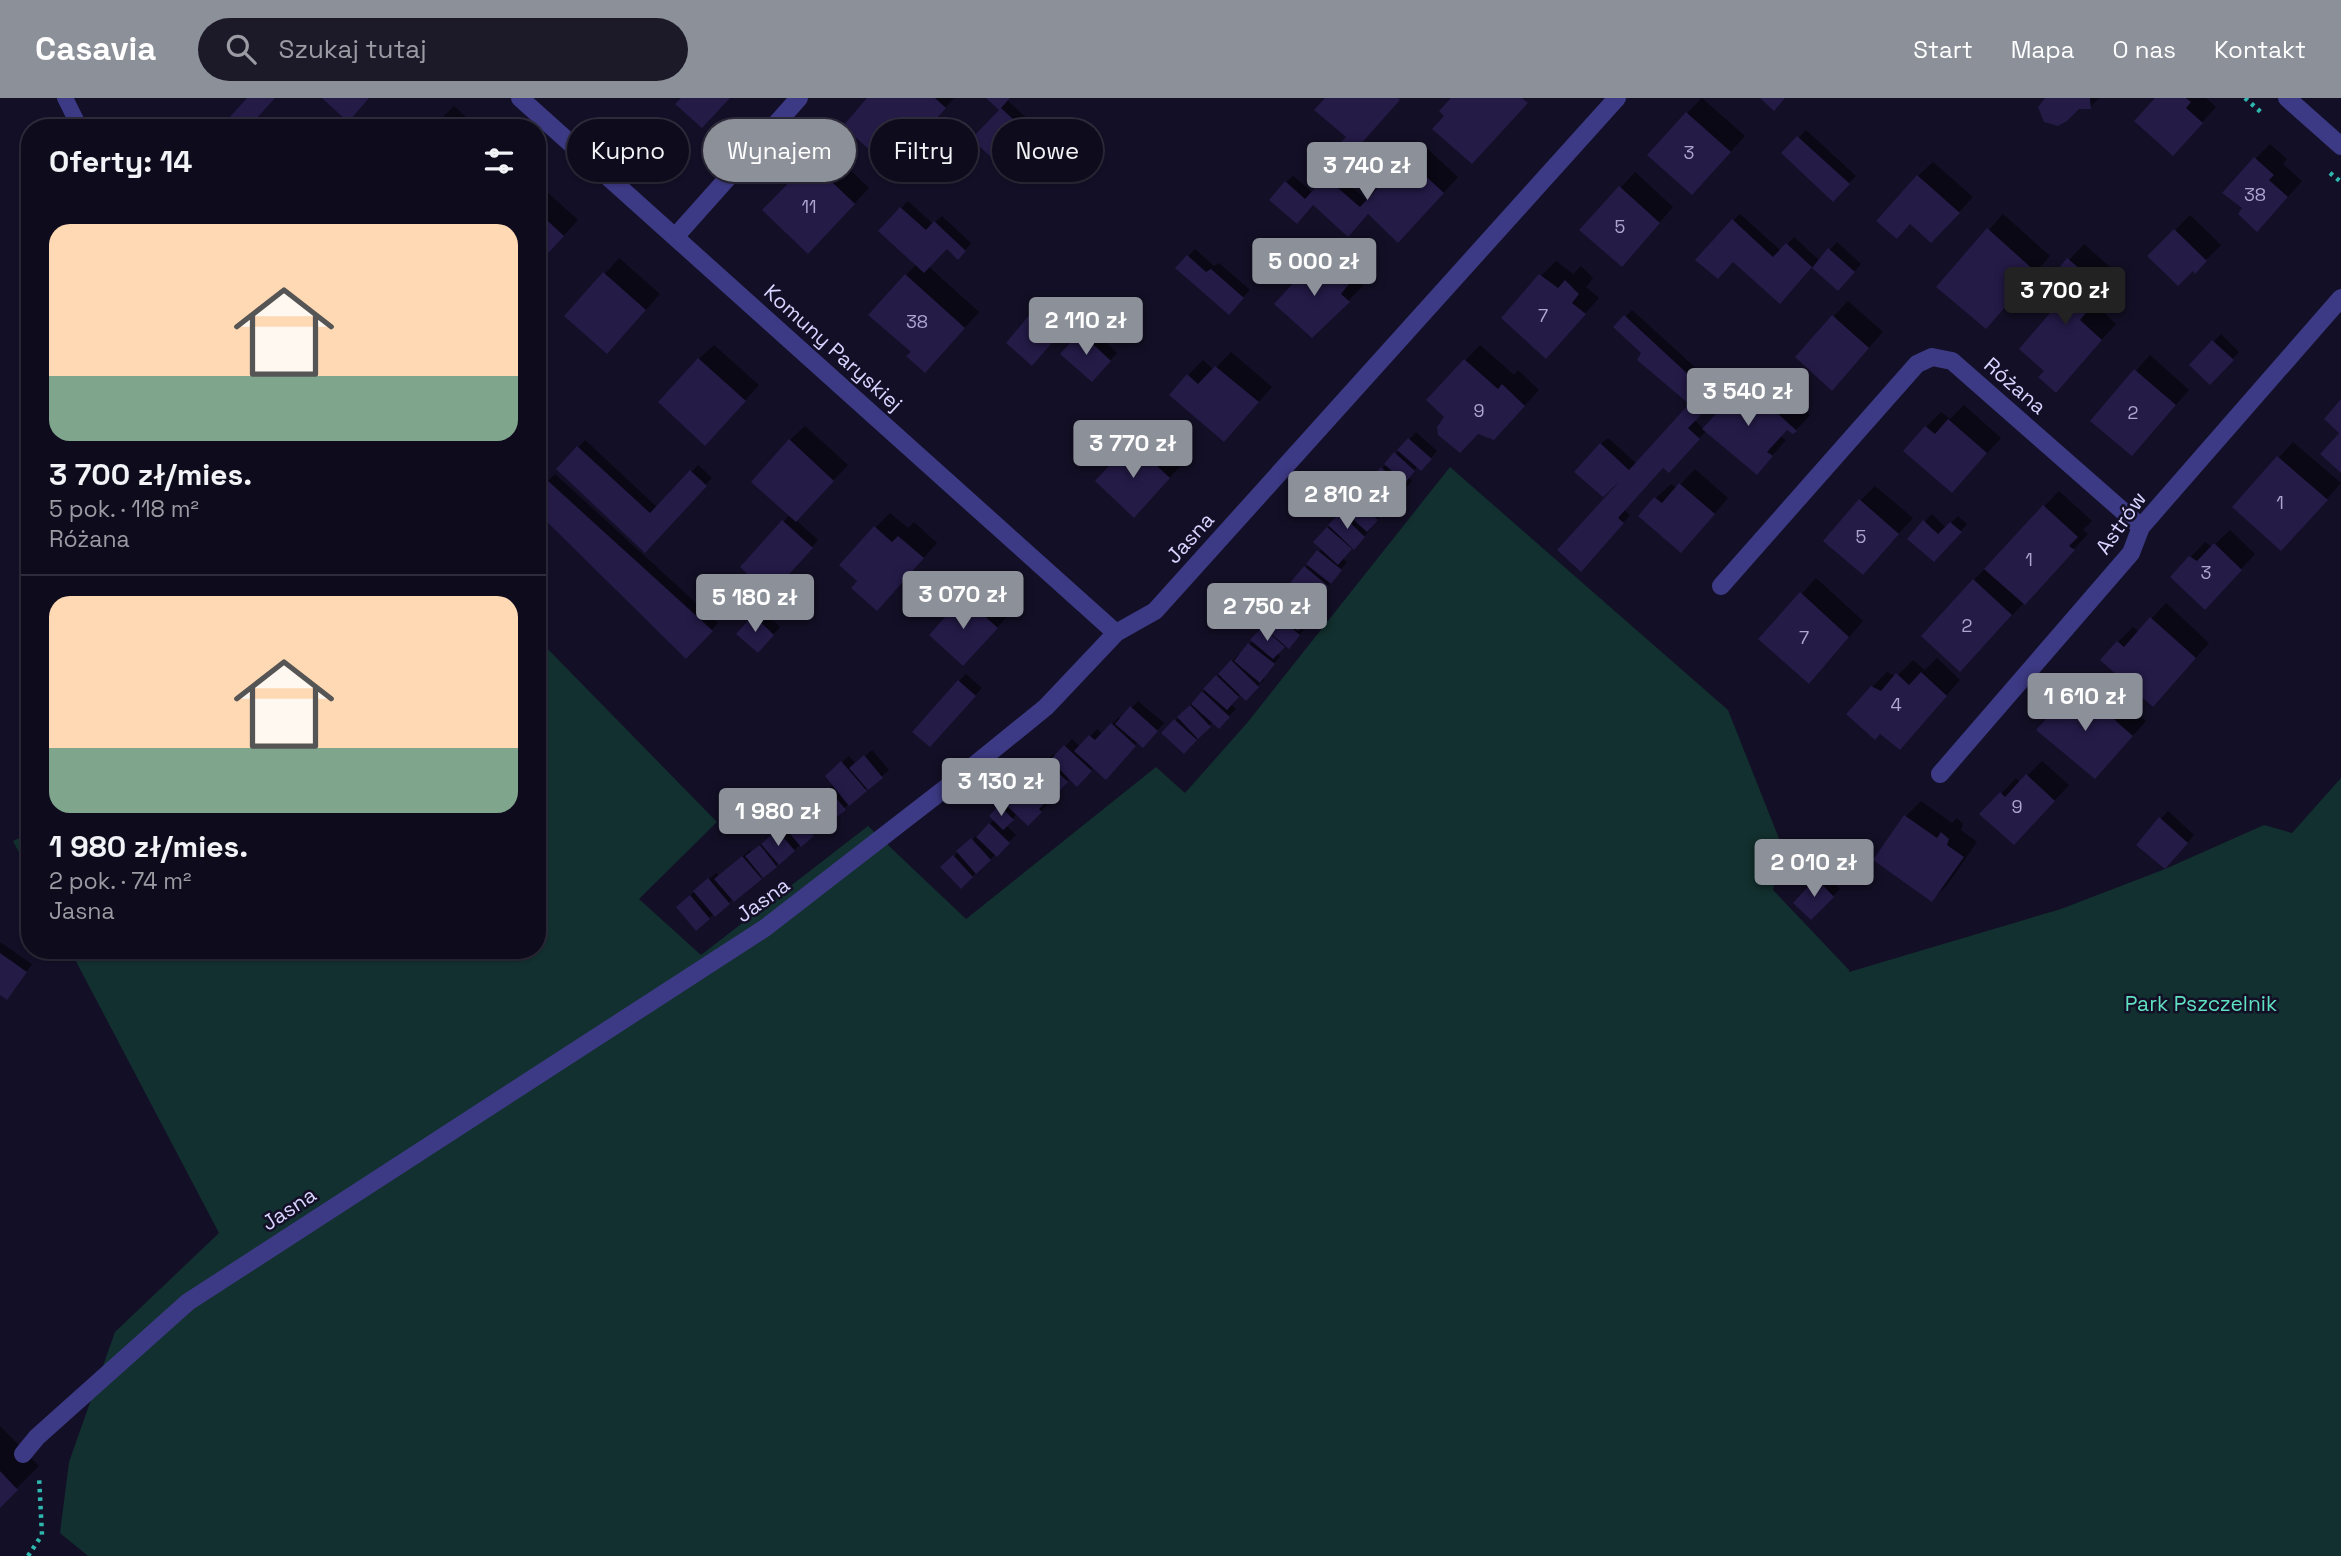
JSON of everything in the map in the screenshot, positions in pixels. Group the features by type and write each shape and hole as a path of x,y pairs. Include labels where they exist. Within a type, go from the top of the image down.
{"street":[{"name":"Komuny Paryskiej","path":"520,98 543,119"},
{"path":"675,237 799,98"},
{"name":"Jasna","path":"23,1454 37,1437 187,1302 765,928 1046,707 1116,633 1156,611 1617,98"},
{"path":"2287,98 2341,146"},
{"name":"Komuny Paryskiej","path":"546,121 1116,633"},
{"name":"Astrów","path":"1940,774 2131,553 2141,527 2341,298"},
{"name":"Różana","path":"1721,586 1917,364 1932,357 1952,361 2141,527"}],"lane":[{"path":"65,98 76,119"}],"path":[{"path":"27,1556 42,1535 37,1437"}],"green space":[{"name":"Park Pszczelnik","path":"1450,467 1728,710 1782,846 1773,890 1849,972 2061,909 2165,869 2264,825 2292,833 2341,778 2341,1556 88,1556 60,1533 69,1462 115,1332 219,1233 75,959 546,959 546,647 717,822 639,899 701,955 868,826 966,919 1156,767 1185,793 1247,723"},
{"path":"21,837 21,857 13,841"}],"building":[{"path":"247,98 275,98 256,119 228,119"},
{"path":"322,98 369,98 351,119 345,119"},
{"path":"681,98 730,98 710,119 703,119 702,128 675,104"},
{"path":"867,98 935,98 946,108 936,119 870,119 870,150 856,138 856,119 849,119"},
{"path":"986,98 1010,98 1001,108 1013,119 992,119 992,158 978,145 978,132 999,110"},
{"path":"1325,98 1400,100 1342,165 1330,154 1346,137 1314,110"},
{"path":"1451,98 1522,98 1528,103 1472,164 1432,129 1444,116 1439,111"},
{"path":"1760,98 1785,98 1774,111"},
{"path":"2045,98 2090,98 2091,109 2079,109 2058,126 2044,122 2038,107"},
{"path":"2155,98 2186,98 2191,102 2186,108 2203,123 2173,156 2134,121"},
{"path":"1686,112 1731,152 1692,195 1647,155"},
{"path":"1797,136 1850,184 1833,202 1781,153"},
{"path":"2254,157 2274,175 2269,180 2288,197 2257,232 2238,214 2242,208 2222,193"},
{"path":"1406,158 1444,193 1398,243 1368,214 1348,237 1313,205 1297,224 1269,200 1285,181 1305,199 1325,177 1360,207"},
{"path":"1917,175 1960,213 1931,243 1910,224 1897,239 1876,221"},
{"path":"789,182 832,182 855,204 808,254 762,210"},
{"path":"1619,186 1660,223 1622,267 1579,230"},
{"path":"900,207 926,230 934,221 966,251 958,260 947,249 924,273 878,231"},
{"path":"546,219 564,236 546,255"},
{"path":"1732,219 1773,257 1786,243 1812,267 1780,304 1733,262 1718,279 1695,260"},
{"path":"1987,228 2036,272 1986,329 1936,287"},
{"path":"2174,229 2207,261 2178,286 2147,256"},
{"path":"1828,248 1855,272 1838,291 1812,268"},
{"path":"1187,255 1206,272 1211,269 1244,298 1229,315 1175,268"},
{"path":"1318,256 1349,284 1341,294 1350,302 1312,338 1274,304"},
{"path":"2067,258 2105,290 2080,320 2102,340 2056,393 2038,377 2044,371 2019,349 2062,299 2045,285"},
{"path":"603,272 646,310 607,354 564,316"},
{"path":"905,274 965,328 925,373 906,356 911,352 868,315"},
{"path":"1539,274 1558,288 1565,280 1579,294 1572,303 1586,314 1546,359 1501,318"},
{"path":"1035,308 1062,331 1032,366 1006,343"},
{"path":"1624,315 1704,389 1690,405 1701,415 1688,428 1700,439 1669,473 1663,468 1618,518 1624,523 1581,572 1557,550 1618,483 1603,497 1574,472 1600,443 1629,470 1689,404 1637,360 1641,353 1613,327"},
{"path":"1832,315 1869,348 1832,391 1795,357"},
{"path":"1080,332 1111,361 1092,382 1060,354"},
{"path":"2212,340 2234,360 2210,385 2189,365"},
{"path":"698,358 746,401 705,446 658,402"},
{"path":"1464,359 1498,389 1502,384 1525,406 1494,440 1478,434 1460,453 1438,435 1437,427 1444,417 1426,400"},
{"path":"1215,366 1259,402 1224,442 1169,395 1187,374 1198,384"},
{"path":"2134,369 2176,405 2132,456 2090,421"},
{"path":"1744,383 1797,431 1793,434 1787,430 1767,452 1773,456 1757,475 1702,429"},
{"path":"2341,399 2341,473 2320,454 2339,433 2324,419"},
{"path":"1948,419 1987,453 1952,493 1903,451 1925,426 1935,434"},
{"path":"1408,438 1432,459 1421,471 1397,450"},
{"path":"789,439 834,481 796,522 751,482"},
{"path":"1131,442 1170,478 1134,518 1095,481"},
{"path":"577,446 650,513 690,470 707,486 645,553 556,469"},
{"path":"1394,452 1415,471 1405,483 1384,464"},
{"path":"2277,456 2328,500 2281,551 2232,507"},
{"path":"1381,467 1406,489 1381,518 1355,495"},
{"path":"546,481 713,631 686,659 546,521"},
{"path":"1679,483 1715,514 1681,553 1638,516 1654,497 1662,503"},
{"path":"1354,497 1378,520 1367,532 1343,510"},
{"path":"1859,499 1899,534 1863,575 1823,541"},
{"path":"2043,505 2078,537 2069,546 2075,550 2025,605 1984,569"},
{"path":"1340,513 1365,537 1354,550 1328,525"},
{"path":"782,520 813,548 770,595 740,567"},
{"path":"1923,520 1938,534 1950,522 1962,532 1934,562 1907,539"},
{"path":"874,526 892,542 898,536 924,558 877,611 851,588 857,581 839,565"},
{"path":"1327,527 1352,549 1338,565 1313,542"},
{"path":"2214,543 2242,570 2205,610 2170,577 2189,556 2197,561"},
{"path":"1317,550 1342,570 1331,584 1306,564"},
{"path":"1304,566 1328,586 1318,599 1322,602 1298,631 1275,612 1286,598 1281,594"},
{"path":"1973,579 2012,615 1960,672 1921,636"},
{"path":"1800,592 1849,637 1809,684 1758,639"},
{"path":"963,597 998,628 963,666 929,635"},
{"path":"1274,613 1300,635 1289,649 1263,627"},
{"path":"753,615 774,635 758,653 736,634"},
{"path":"2150,617 2196,658 2153,707 2100,660 2117,641 2124,647"},
{"path":"1262,627 1285,647 1273,659 1250,640"},
{"path":"1248,643 1275,664 1260,683 1234,661"},
{"path":"1231,660 1259,687 1246,701 1218,674"},
{"path":"1921,672 1947,696 1900,750 1880,734 1875,740 1846,714 1871,686 1881,691 1896,673 1909,685"},
{"path":"1216,675 1239,697 1227,710 1203,689"},
{"path":"958,680 976,696 930,747 912,732"},
{"path":"2076,686 2133,736 2095,779 2036,730"},
{"path":"1202,691 1230,717 1219,729 1191,704"},
{"path":"1190,705 1211,727 1198,739 1177,717"},
{"path":"1130,706 1158,731 1143,748 1115,724"},
{"path":"1174,719 1197,740 1184,754 1161,733"},
{"path":"1111,723 1136,746 1106,780 1074,751 1089,735 1095,740"},
{"path":"1064,745 1092,771 1077,787 1050,760"},
{"path":"864,755 883,778 868,790 849,768"},
{"path":"1045,760 1068,782 1054,796 1031,774"},
{"path":"841,761 867,791 849,806 825,776"},
{"path":"2026,774 2055,801 2014,845 1979,814 2000,792 2005,797"},
{"path":"1029,776 1050,798 1039,809 1042,812 1028,826 1003,802"},
{"path":"828,788 846,810 831,821 814,799"},
{"path":"813,803 830,822 816,834 799,815"},
{"path":"999,805 1014,820 1003,830 989,816"},
{"path":"795,813 814,836 801,847 782,824"},
{"path":"1904,815 1937,838 1941,832 1949,839 1947,845 1964,857 1932,902 1873,860"},
{"path":"2159,817 2188,843 2165,869 2136,845"},
{"path":"989,823 1010,843 997,857 976,837"},
{"path":"777,830 795,851 779,865 761,844"},
{"path":"971,838 991,860 976,874 956,851"},
{"path":"760,845 777,867 763,878 745,856"},
{"path":"953,855 973,877 961,889 940,867"},
{"path":"742,856 762,879 734,902 714,879"},
{"path":"708,878 730,904 715,917 693,891"},
{"path":"1816,878 1834,897 1811,920 1793,903"},
{"path":"690,895 710,919 696,931 676,907"},
{"path":"0,953 27,972 7,1000 0,995"},
{"path":"0,1471 18,1490 0,1508"}]}
